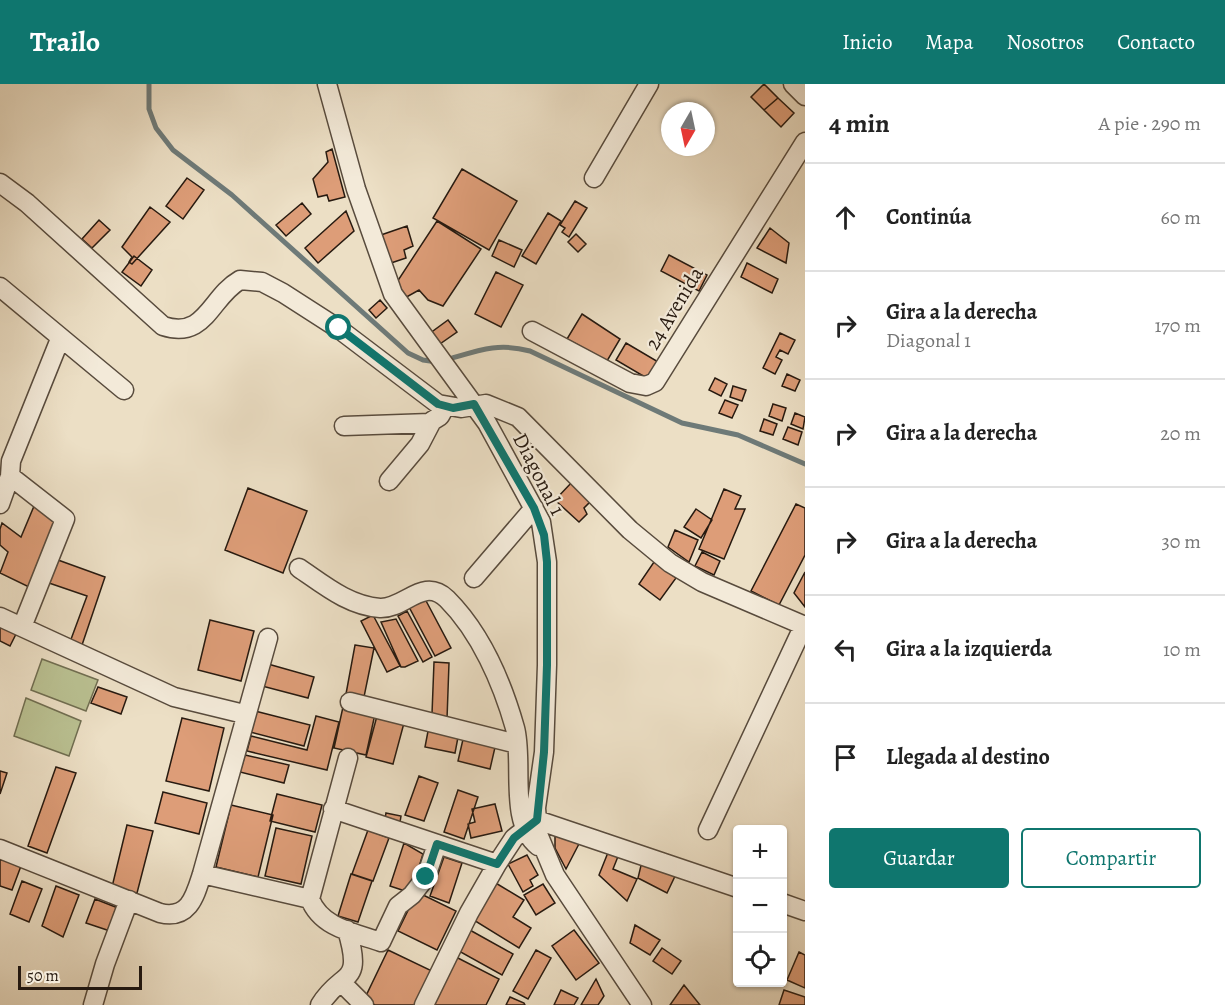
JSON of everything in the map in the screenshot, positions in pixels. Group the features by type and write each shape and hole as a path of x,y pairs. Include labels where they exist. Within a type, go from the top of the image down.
{"street":[{"name":"Diagonal 1","path":"327,84 377,254 396,301 474,404 534,508 544,535 547,562 544,741 531,825 555,875 642,1005"},
{"path":"594,178 649,84"},
{"path":"793,84 805,96"},
{"name":"24 Avenida","path":"532,331 630,383 646,386 655,382 805,142"},
{"path":"0,183 27,203 163,326 180,330 195,326 235,282 251,279 273,287 339,328 433,401 445,407 461,408 474,404 494,406 526,423 630,530 670,563 702,582 805,626 708,830"},
{"path":"0,287 124,390"},
{"path":"0,504 10,476 11,461 60,339"},
{"path":"389,481 420,444 430,423 440,416 445,407"},
{"path":"344,426 430,423"},
{"path":"10,476 65,519 22,627"},
{"path":"474,578 534,508"},
{"path":"299,568 343,598 378,608 386,608 426,590 441,594 468,622 483,649 506,702 517,744 520,806 531,825 733,886"},
{"path":"0,617 174,697 244,714"},
{"path":"0,849 168,915 181,913 192,903 202,874 244,714 268,638"},
{"path":"350,702 517,744"},
{"path":"348,758 310,899 317,914 347,930 381,942 398,906 412,895 426,877 437,844"},
{"path":"333,809 497,864"},
{"path":"424,1005 469,914 497,864 514,838 531,825"},
{"path":"202,874 310,899"},
{"path":"100,1002 129,900"},
{"path":"787,904 805,911"},
{"path":"320,1005 350,975 353,964 347,930"},
{"path":"342,984 364,1005"}],"green space":[{"path":"42,659 98,680 86,711 31,690"},
{"path":"26,698 81,721 69,756 14,736"}],"building":[{"path":"764,84 778,98 764,110 751,97"},
{"path":"778,98 794,113 781,127 764,110"},
{"path":"332,149 345,197 329,201 327,195 318,197 313,179 328,162 326,152"},
{"path":"462,169 517,201 489,250 433,218"},
{"path":"187,178 204,190 183,219 166,206"},
{"path":"575,201 587,208 569,237 562,232 565,228 560,225"},
{"path":"302,203 311,214 286,236 276,225"},
{"path":"150,207 170,222 132,264 129,262 132,257 122,247"},
{"path":"346,211 354,231 318,263 305,248"},
{"path":"548,213 561,221 536,264 522,256"},
{"path":"99,220 110,230 92,248 82,239"},
{"path":"437,221 481,249 443,306 428,300 419,290 403,299 395,285"},
{"path":"407,226 413,246 404,250 406,258 388,264 378,236"},
{"path":"770,228 789,243 786,263 757,248"},
{"path":"576,234 586,244 578,252 568,242"},
{"path":"499,240 522,250 514,267 492,256"},
{"path":"669,255 707,275 699,291 661,271"},
{"path":"134,256 152,270 141,286 122,272"},
{"path":"747,263 778,279 772,293 741,277"},
{"path":"496,272 523,285 501,327 475,314"},
{"path":"380,300 387,308 376,318 369,310"},
{"path":"582,314 620,339 607,361 567,339"},
{"path":"448,320 457,332 437,346 429,334"},
{"path":"780,333 795,340 788,354 780,350 776,357 782,360 775,374 763,368"},
{"path":"626,343 660,363 650,380 616,360"},
{"path":"787,374 800,380 795,391 782,386"},
{"path":"715,378 727,384 721,396 709,390"},
{"path":"733,386 746,390 742,401 730,397"},
{"path":"725,400 738,405 732,418 719,413"},
{"path":"773,404 786,408 782,421 769,416"},
{"path":"795,413 805,417 803,429 791,424"},
{"path":"764,419 777,424 773,435 760,431"},
{"path":"788,427 802,432 798,445 783,439"},
{"path":"573,481 593,499 584,508 587,514 579,522 555,500"},
{"path":"248,488 307,511 283,573 225,550"},
{"path":"724,489 741,496 735,509 745,509 724,559 699,549"},
{"path":"37,499 60,520 29,587 0,573 8,552 0,545 0,529 2,523 21,537"},
{"path":"796,504 805,508 805,555 779,605 751,591"},
{"path":"696,509 712,520 701,538 684,527"},
{"path":"675,530 698,540 689,562 668,547"},
{"path":"702,552 720,561 714,575 695,566"},
{"path":"58,560 105,577 82,645 70,642 87,596 49,583"},
{"path":"654,562 676,578 660,600 639,584"},
{"path":"805,572 805,607 794,593"},
{"path":"424,597 451,648 435,656 408,605"},
{"path":"407,611 432,657 423,662 398,616"},
{"path":"373,615 400,666 387,672 361,621"},
{"path":"396,619 418,661 405,667 401,667 381,622"},
{"path":"210,620 254,631 241,681 198,670"},
{"path":"0,626 16,634 10,646 0,641"},
{"path":"355,645 374,648 364,697 346,694"},
{"path":"434,662 449,663 447,719 432,714"},
{"path":"268,664 314,677 308,698 262,686"},
{"path":"98,687 127,697 121,714 91,703"},
{"path":"343,707 375,714 366,755 334,748"},
{"path":"255,711 310,725 304,746 250,732"},
{"path":"316,716 339,722 327,770 247,751 251,736 307,750"},
{"path":"377,716 404,723 393,764 366,757"},
{"path":"182,718 224,728 209,791 166,781"},
{"path":"429,726 459,732 455,753 425,747"},
{"path":"464,735 496,743 490,769 458,761"},
{"path":"245,755 289,765 284,783 240,772"},
{"path":"56,767 76,773 47,853 28,846"},
{"path":"0,771 7,773 0,794"},
{"path":"419,776 438,783 424,821 405,815"},
{"path":"458,790 478,797 464,839 444,832"},
{"path":"163,792 207,803 199,834 155,823"},
{"path":"277,794 322,805 315,832 270,821"},
{"path":"495,804 502,831 471,838 468,824 475,822 472,809"},
{"path":"231,805 273,815 258,877 216,867"},
{"path":"386,813 401,816 400,822 385,819"},
{"path":"127,825 153,831 137,893 112,887"},
{"path":"276,828 312,836 301,884 265,876"},
{"path":"368,830 389,838 373,881 352,874"},
{"path":"555,831 581,840 566,869 555,848"},
{"path":"404,843 423,854 411,893 390,886"},
{"path":"609,850 619,854 613,869 637,879 627,901 599,875"},
{"path":"527,855 538,875 530,880 533,886 523,892 508,864"},
{"path":"444,857 462,863 449,903 430,896"},
{"path":"643,857 676,874 667,893 638,878"},
{"path":"0,859 21,866 12,890 0,886"},
{"path":"351,874 372,881 358,922 338,916"},
{"path":"22,881 42,889 29,922 10,914"},
{"path":"494,882 524,900 513,917 531,928 519,948 472,919"},
{"path":"543,884 555,903 536,915 524,895"},
{"path":"56,886 79,895 63,937 42,926"},
{"path":"417,892 456,911 437,950 398,931"},
{"path":"95,899 118,908 110,931 86,923"},
{"path":"635,925 660,940 650,955 630,943"},
{"path":"468,929 513,954 502,975 457,950"},
{"path":"574,930 599,963 576,980 552,946"},
{"path":"662,948 681,961 672,974 653,961"},
{"path":"388,950 432,971 416,1005 375,1005 364,1000"},
{"path":"536,950 551,958 528,999 513,991"},
{"path":"799,952 805,955 805,988 787,980"},
{"path":"454,956 499,979 486,1005 433,1005"},
{"path":"596,979 604,996 598,1005 581,1005"},
{"path":"684,985 700,1005 670,1005"},
{"path":"561,990 578,998 574,1005 554,1005"},
{"path":"784,990 805,997 805,1005 779,1005"},
{"path":"510,997 524,1003 525,1005 506,1005"}],"waterway":[{"path":"149,84 149,109 156,128 173,150 232,195 408,353 423,360 437,362"},
{"path":"446,360 497,348 507,347 530,351 682,423 738,435 805,464"}],"route":[{"path":"339,328 438,404 453,408 474,404 488,423 534,508 544,535 547,562 547,665 544,752 536,808 537,820 514,838 497,864 437,844 426,877"}]}
